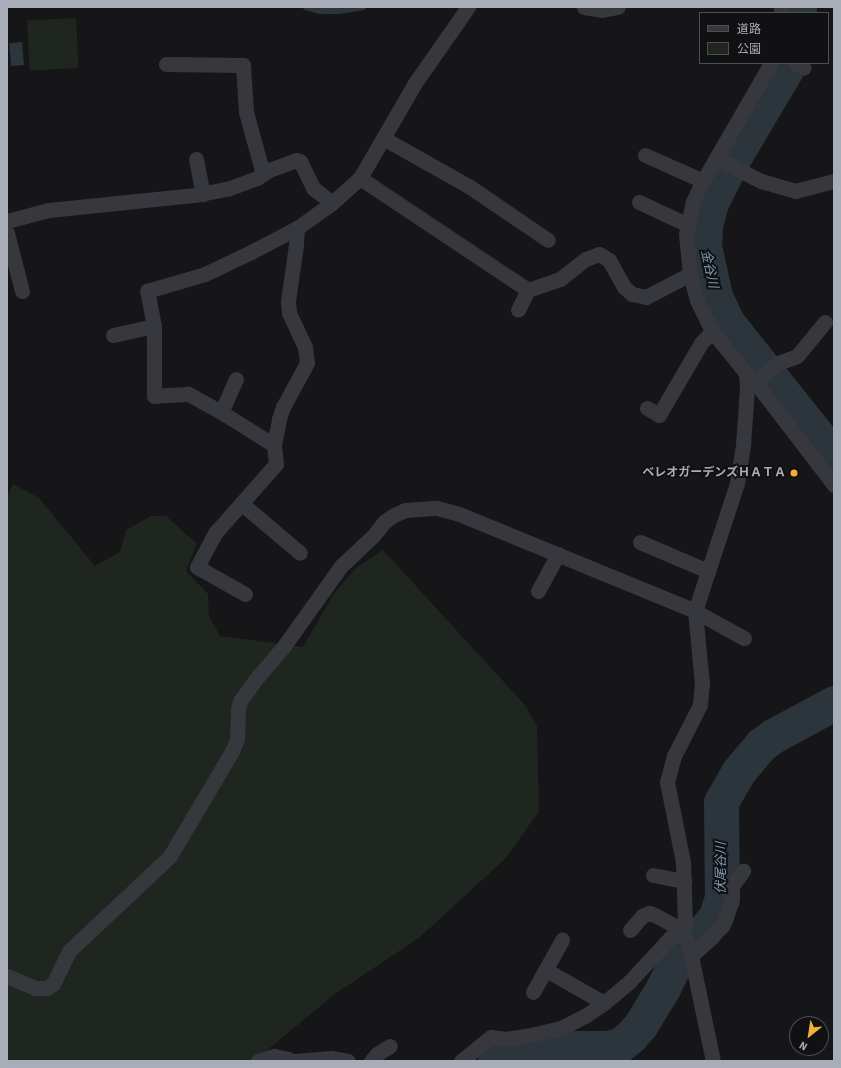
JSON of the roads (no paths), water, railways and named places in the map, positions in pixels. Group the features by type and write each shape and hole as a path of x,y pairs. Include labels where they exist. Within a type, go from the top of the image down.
{"street":[{"path":"274,445 221,412 188,394 154,396 154,326 147,291 205,274 297,228 332,203 360,178 414,83 468,7"},
{"path":"584,7 602,10 618,7"},
{"path":"166,64 243,65 246,112 263,174"},
{"path":"770,64 718,159 703,181 693,202 688,225 687,250 690,274 697,300 712,330 753,378 834,485"},
{"path":"383,138 470,187 548,240"},
{"path":"645,155 703,181"},
{"path":"196,158 203,194"},
{"path":"718,159 761,181 795,191 834,181"},
{"path":"7,221 49,210 203,194 227,189 257,178 296,160 302,165 313,188 332,203"},
{"path":"360,178 528,290"},
{"path":"639,202 688,225"},
{"path":"245,594 197,567 216,532 276,464 274,445 283,407 307,363 305,347 289,313 288,301 297,228"},
{"path":"7,233 22,291"},
{"path":"518,310 528,290 554,281 586,259 600,254 609,260 624,287 632,294 646,297 690,274"},
{"path":"682,934 685,924 684,881 680,842 667,782 674,756 700,705 702,684 695,611 737,483 747,409 753,378 778,363 797,356 825,322"},
{"path":"113,335 154,326"},
{"path":"647,408 659,415 701,342 712,330"},
{"path":"221,412 236,379"},
{"path":"241,503 300,554"},
{"path":"7,976 35,988 47,988 53,984 69,951 170,856 232,751 236,739 240,701 255,680 284,646 341,566 373,536 384,522 405,510 437,508 459,514 695,611 744,638"},
{"path":"640,542 708,571"},
{"path":"538,591 558,554"},
{"path":"691,953 722,926 731,902 732,886 743,871"},
{"path":"653,875 684,881"},
{"path":"630,930 642,916 649,913 655,914 682,934 691,953 713,1061"},
{"path":"461,1061 491,1037 505,1039 561,1028 586,1016 629,982 670,938 682,934"},
{"path":"533,992 562,940"},
{"path":"546,970 604,1003"},
{"path":"478,1061 505,1039"},
{"path":"370,1061 377,1054 390,1046"},
{"path":"258,1061 274,1056 288,1059 290,1061"},
{"path":"295,1061 331,1058 348,1061"}],"waterway":[{"path":"306,7 320,11 339,11 363,7"},
{"name":"金谷川","path":"799,7 799,12"},
{"name":"金谷川","path":"789,64 733,159 711,203 705,226 704,246 715,296 727,322 834,456"},
{"name":"伏尾谷川","path":"495,1061 503,1054 569,1048 606,1048 620,1045 631,1036 640,1026 663,988 681,951 704,931 716,916 722,898 721,802 739,771 762,744 773,736 834,703"}],"place":[{"name":"ベレオガーデンズＨＡＴＡ","path":"794,473"}]}
